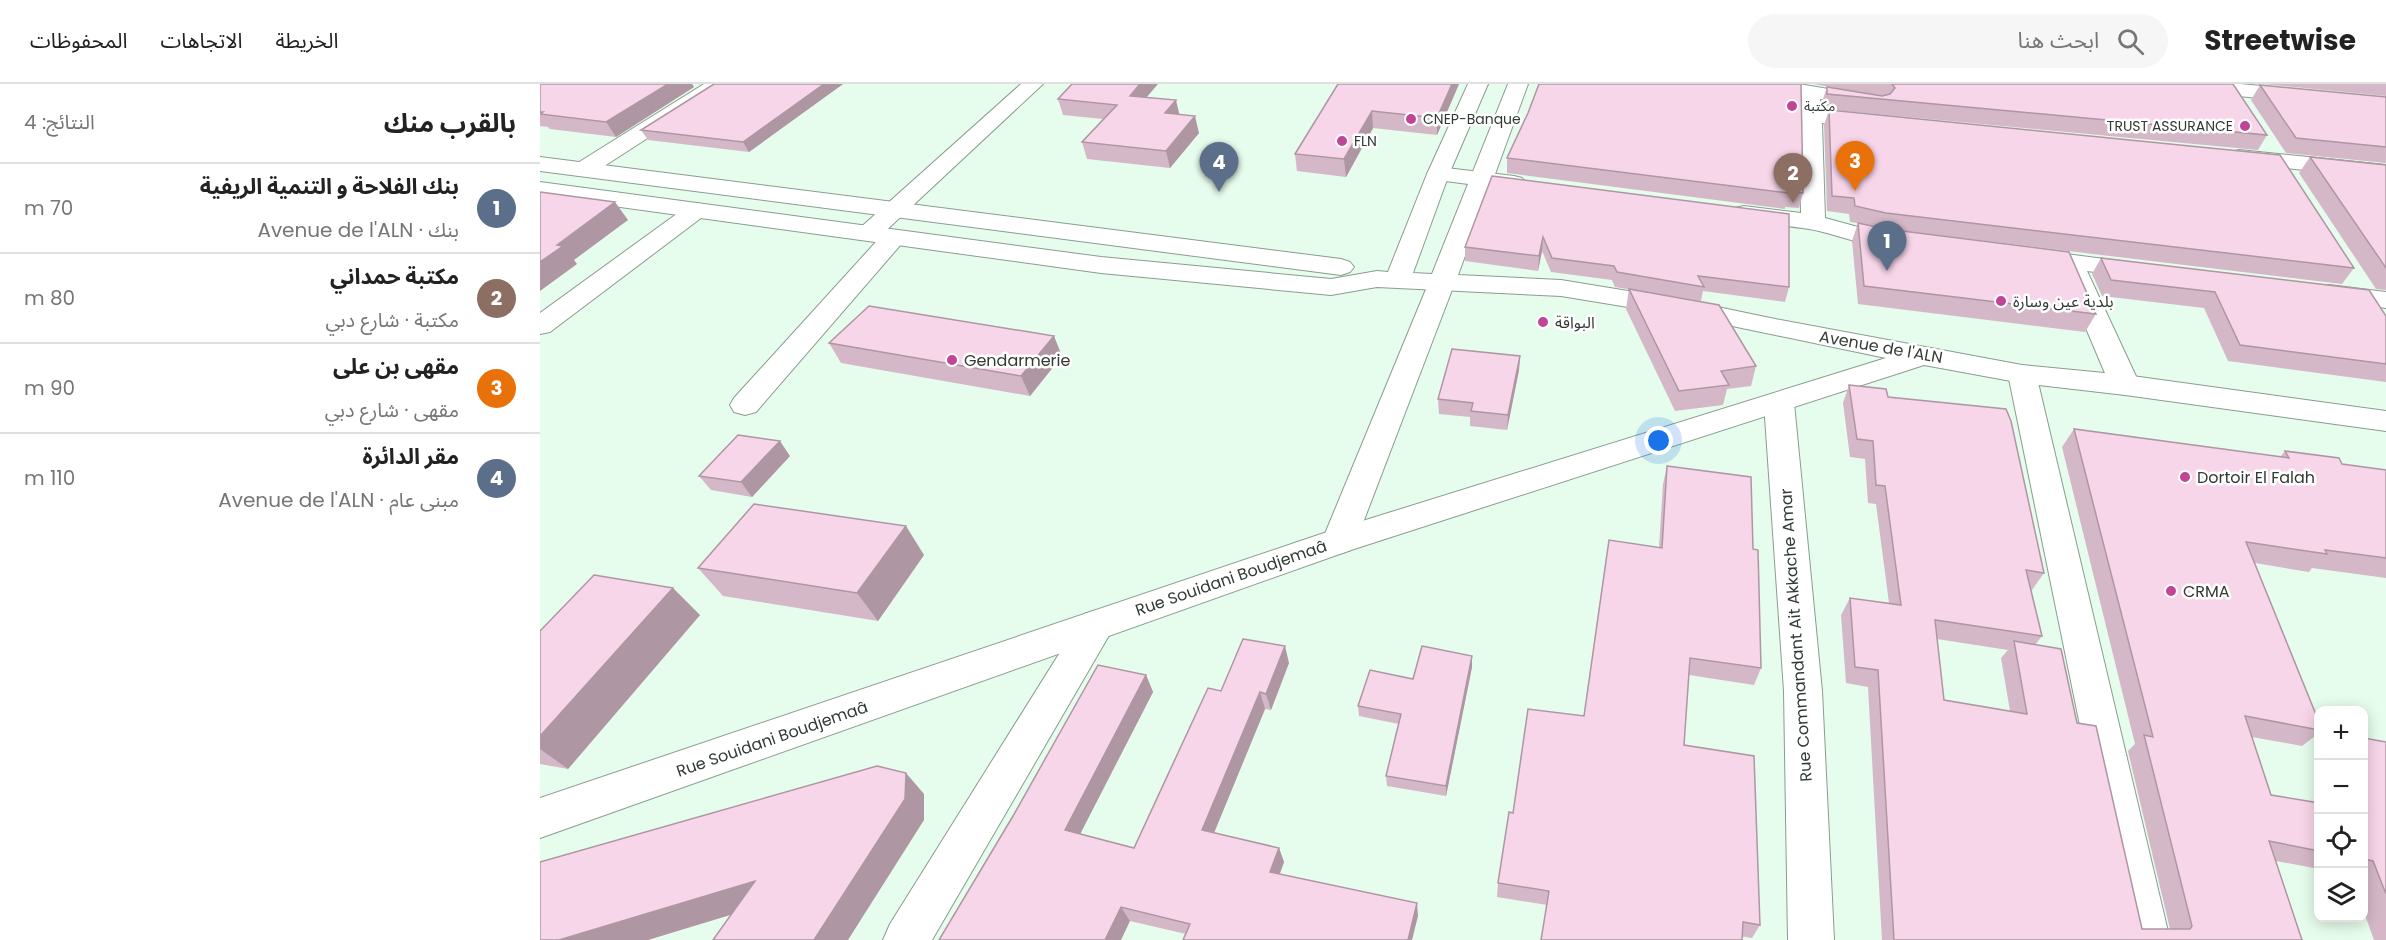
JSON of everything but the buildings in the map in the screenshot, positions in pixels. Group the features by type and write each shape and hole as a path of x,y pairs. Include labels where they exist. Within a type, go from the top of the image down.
{"main road":[{"path":"584,169 718,84"},
{"path":"745,405 882,235 893,209 1033,84"},
{"path":"1388,279 1478,84"},
{"path":"1339,541 1518,84"},
{"path":"1737,84 1808,87 1891,115 1811,116"},
{"path":"2175,84 2229,87 2386,104"},
{"path":"1808,87 1811,116 1813,222"},
{"path":"2229,87 2284,170"},
{"path":"2218,155 2284,170 2386,172"},
{"path":"540,164 1120,240 1338,266 1388,279"},
{"path":"1438,174 1541,186"},
{"path":"540,189 1101,265 1331,287 1388,279"},
{"path":"540,326 697,210"},
{"path":"1718,210 1813,222 1856,234 1925,244"},
{"path":"1101,265 1120,240"},
{"path":"2002,254 2165,273"},
{"path":"2071,262 2125,385"},
{"name":"Avenue de l'ALN","path":"1388,279 1561,288 1689,309 1775,328 2022,374 2125,385 2386,421"},
{"path":"2306,290 2371,299"},
{"name":"Rue Souidani Boudjemaâ","path":"540,818 1339,541 1927,355"},
{"path":"2022,374 2147,940"},
{"name":"Rue Commandant Ait Akkache Amar","path":"1779,403 1803,691 1811,940"},
{"path":"906,940 1097,625"}],"place":[{"name":"مكتبة","path":"1792,106"},
{"name":"CNEP-Banque","path":"1411,119"},
{"name":"TRUST ASSURANCE","path":"2245,126"},
{"name":"FLN","path":"1342,141"},
{"name":"مقهى بن على","path":"1855,191"},
{"name":"مقر الدائرة","path":"1219,192"},
{"name":"مكتبة حمداني","path":"1793,203"},
{"name":"بنك الفلاحة و التنمية الريفية","path":"1887,271"},
{"name":"بلدية عين وسارة","path":"2001,301"},
{"name":"البواقة","path":"1543,322"},
{"name":"Gendarmerie","path":"952,360"},
{"name":"Dortoir El Falah","path":"2185,477"},
{"name":"CRMA","path":"2171,591"}]}
